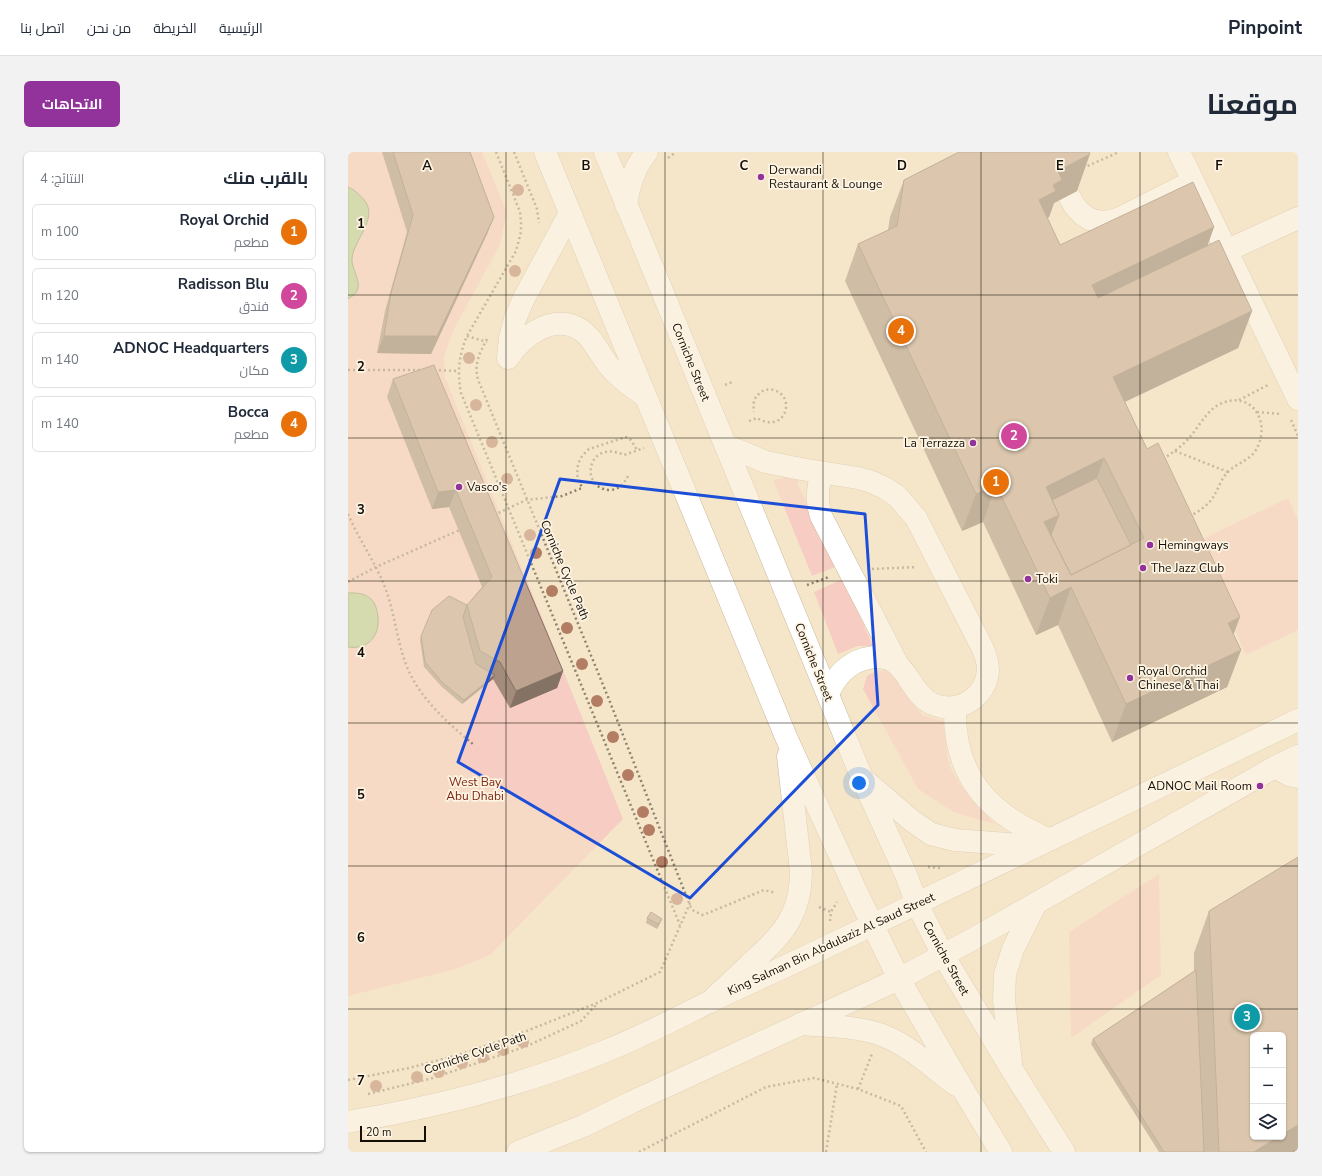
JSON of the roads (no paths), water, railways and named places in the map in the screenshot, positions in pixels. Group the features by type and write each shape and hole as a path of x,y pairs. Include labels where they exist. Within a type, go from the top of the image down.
{"main road":[{"path":"545,152 644,396 786,737 899,979 1001,1152"},
{"name":"Corniche Street","path":"605,152 862,778 906,875 917,904 943,956 1064,1152"},
{"path":"626,204 632,179 637,167 647,152"},
{"path":"1179,152 1298,399"},
{"path":"1069,196 1073,204 1084,215 1092,220 1109,222 1118,219 1193,181"},
{"path":"570,213 523,300 515,319 510,338 508,358 520,343 534,332 552,325 567,324 582,330 610,366 644,396"},
{"path":"1226,251 1298,218"},
{"path":"725,445 766,462 822,473 858,478 872,482 897,496 916,518 979,641 987,660 987,676 981,690 974,698 965,704 955,707 934,705 925,700 906,673 898,665 891,660 873,657 850,665 833,683 828,694"},
{"path":"822,473 819,481 817,499 821,516 898,665"},
{"path":"955,707 957,743 962,761 970,777 980,792 995,808 1012,821 1030,831 1043,843"},
{"name":"King Salman Bin Abdulaziz Al Saud Street","path":"348,1122 394,1115 449,1103 503,1088 556,1070 621,1045 874,925 1298,720"},
{"path":"710,1002 774,942 787,924 798,900 801,885 801,870 786,737"},
{"path":"518,1152 583,1126 639,1098 899,979 943,956 1275,767 1298,756"},
{"path":"1275,767 1289,775 1298,777"},
{"path":"862,778 911,820 931,834 955,840 1043,843"},
{"path":"1012,1070 1004,1000 1005,974 1012,949 1036,903"},
{"path":"800,1024 842,1027 880,1034 905,1047 964,1091"}],"place":[{"name":"Derwandi Restaurant & Lounge","path":"761,177"},
{"name":"Bocca","path":"901,331"},
{"name":"Radisson Blu","path":"1014,436"},
{"name":"La Terrazza","path":"973,443"},
{"name":"Royal Orchid","path":"996,482"},
{"name":"Vasco's","path":"459,487"},
{"name":"Hemingways","path":"1150,545"},
{"name":"The Jazz Club","path":"1143,568"},
{"name":"Toki","path":"1028,579"},
{"name":"Royal Orchid Chinese & Thai","path":"1130,678"},
{"name":"ADNOC Mail Room","path":"1260,786"},
{"name":"ADNOC Headquarters","path":"1247,1017"}],"park label":[{"name":"West Bay Abu Dhabi","path":"475,789"}]}
